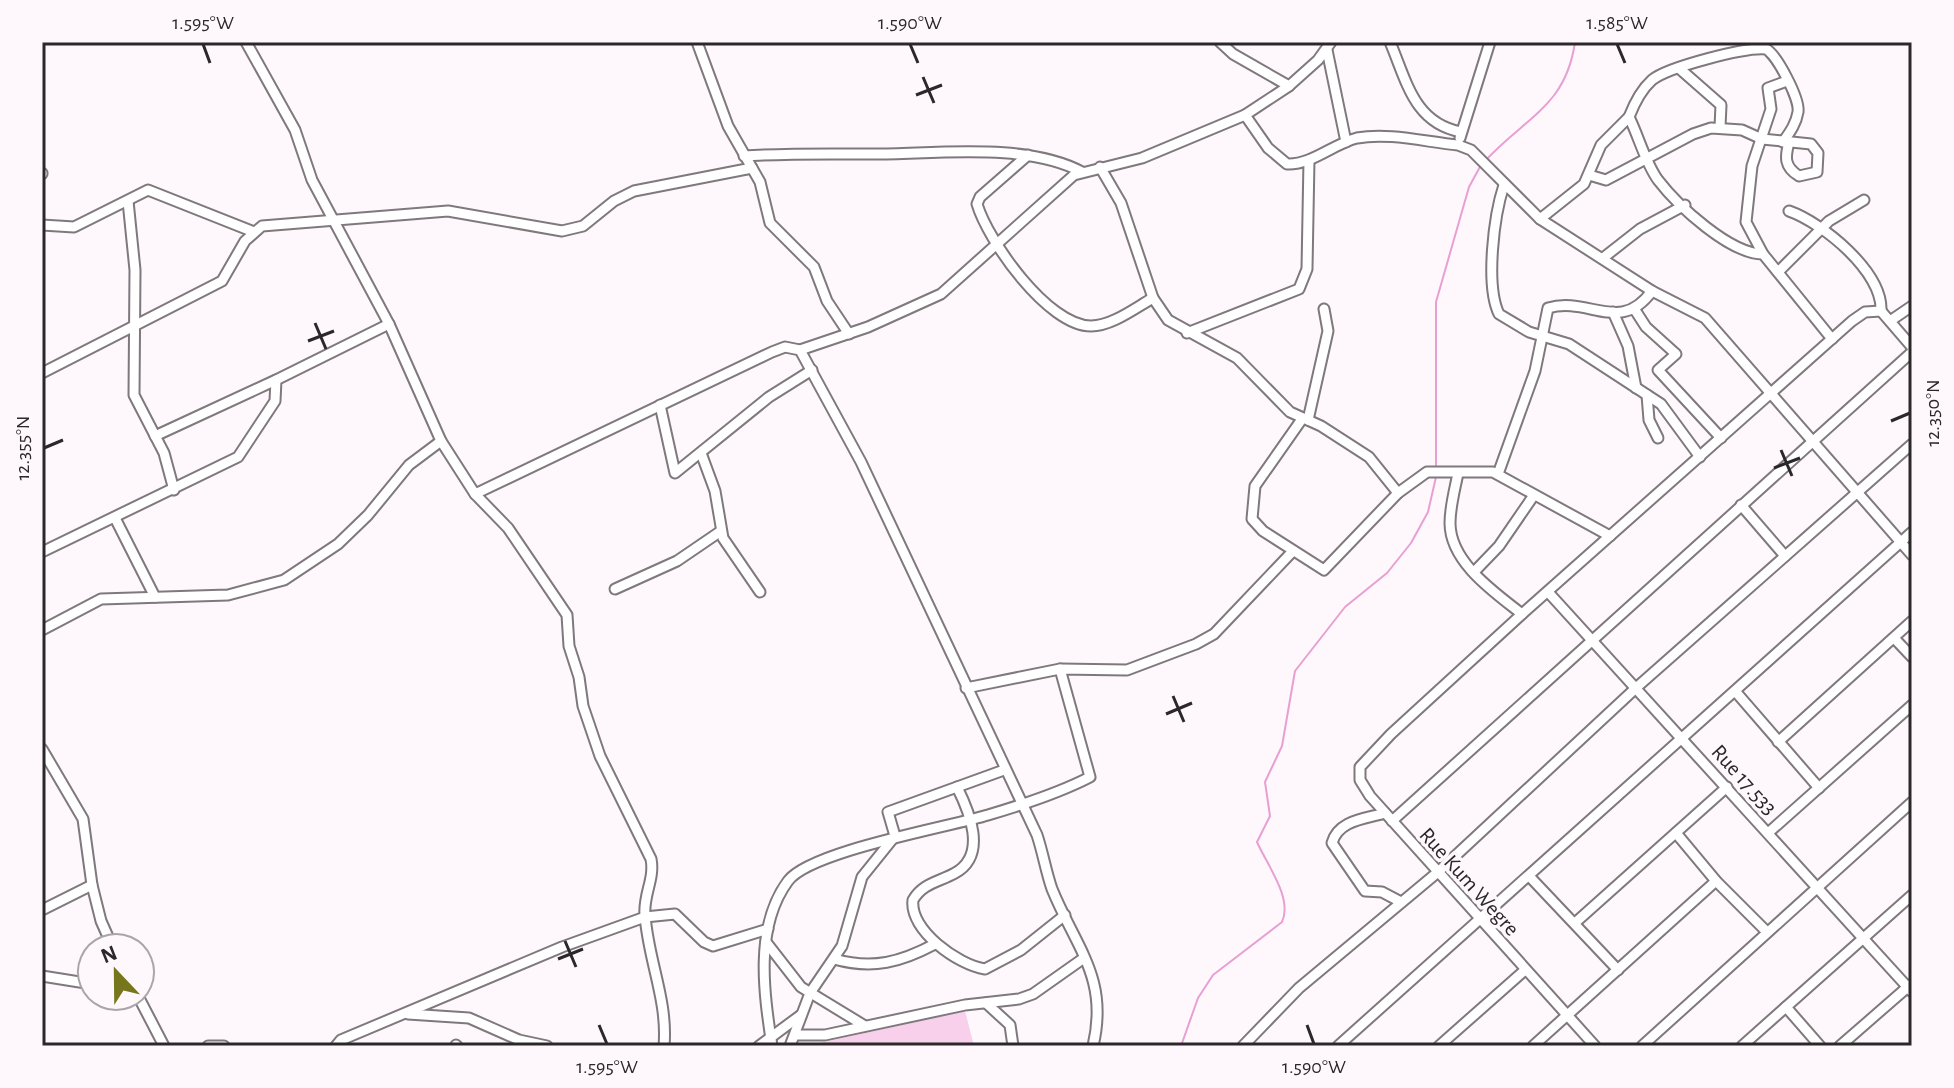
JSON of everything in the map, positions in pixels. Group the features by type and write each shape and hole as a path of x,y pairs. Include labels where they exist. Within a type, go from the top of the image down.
{"street":[{"path":"246,42 295,130 312,180 332,223 389,324 441,441 475,494 508,528 567,615 569,646 579,677 583,706 600,756 651,859 652,876 645,899 645,917 666,1016 664,1046"},
{"path":"697,42 715,96 760,182 770,223 814,267 827,301 849,334"},
{"path":"1220,42 1233,54 1289,86"},
{"path":"1390,42 1424,115 1441,129 1461,132"},
{"path":"1458,145 1490,42"},
{"path":"475,494 785,347 800,350 849,334 941,294 995,243 1082,172 1142,158 1245,115 1289,86 1329,46"},
{"path":"1329,46 1346,142"},
{"path":"1540,219 1584,184 1601,145 1629,117 1651,81 1680,69 1761,49 1774,54 1798,111 1786,142 1762,139 1749,131 1720,127 1693,134 1606,180 1589,175"},
{"path":"1680,69 1721,105 1720,127"},
{"path":"1787,81 1768,88 1771,109 1752,166 1746,216 1763,254 1832,339"},
{"path":"1245,115 1278,161 1294,165 1346,142 1375,137 1458,145 1476,154 1540,219 1652,291 1705,318 1912,555"},
{"path":"1629,117 1661,183 1710,231 1735,249 1763,254"},
{"path":"744,156 842,152 1028,155 1066,164 1082,172"},
{"path":"1028,155 978,200 995,243 1020,277 1055,310 1085,326 1103,325 1153,298"},
{"path":"1187,333 1299,289 1307,269 1309,160"},
{"path":"1100,167 1121,203 1153,298 1168,320 1237,358 1290,412 1369,457 1398,493"},
{"path":"42,373 222,281 254,232 267,226 448,211 562,231 583,226 614,201 634,191 752,168"},
{"path":"1504,185 1493,232 1496,310 1504,319 1540,336 1569,344 1665,406 1681,435 1700,457"},
{"path":"42,225 74,227 148,190 254,232"},
{"path":"1778,272 1820,229 1864,200"},
{"path":"128,201 134,251 134,395 167,461 174,490"},
{"path":"1603,258 1640,229 1685,205"},
{"path":"1401,902 1382,892 1365,891 1332,843 1339,829 1348,823 1389,817 1912,350 1881,311 1876,284 1837,241 1803,215 1789,211"},
{"path":"1498,474 1535,371 1546,311 1552,306 1581,305 1613,312 1635,310 1652,291"},
{"path":"1890,321 1912,306"},
{"path":"1324,309 1328,331 1305,420 1255,486 1251,512 1255,524 1324,570 1398,493 1427,472 1440,469 1458,473 1498,474 1610,536"},
{"path":"1635,310 1643,324 1676,354 1658,370 1721,438"},
{"path":"1458,473 1449,524 1456,545 1474,572 1522,614 1857,316 1881,311"},
{"path":"1613,312 1628,346 1636,388"},
{"path":"155,436 389,324"},
{"path":"800,350 861,462 1037,835 1053,890 1094,977 1099,1003 1093,1046"},
{"path":"660,405 675,473 769,397 812,370"},
{"path":"42,552 238,457 275,401 276,380"},
{"path":"1647,395 1649,420 1658,438"},
{"path":"42,630 101,599 228,595 284,580 348,535 409,465 441,441"},
{"path":"1243,1046 1299,988 1438,872 1637,687 1912,444"},
{"path":"701,453 715,491 721,531 760,592"},
{"path":"1474,572 1505,538 1534,495"},
{"path":"1741,505 1785,556"},
{"path":"115,518 155,597"},
{"path":"615,589 677,561 721,531"},
{"path":"1338,1046 1912,532"},
{"path":"966,688 1060,669 1127,670 1206,639 1293,551"},
{"name":"Rue 17.533","path":"1548,592 1911,987"},
{"name":"Rue Kum Wegre","path":"1522,614 1391,734 1366,760 1359,773 1363,787 1595,1046"},
{"path":"1778,742 1912,621"},
{"path":"1894,638 1912,657"},
{"path":"771,1042 764,970 766,942 777,899 793,875 895,836 973,819 1090,777 1060,669"},
{"path":"1735,691 1819,788"},
{"path":"1768,833 1912,705"},
{"path":"42,749 83,819 92,885 106,932"},
{"path":"895,836 887,816 890,810 1004,770"},
{"path":"957,787 973,819 973,842 958,872 927,884 913,900 915,914 935,944 985,969 1021,950 1065,915"},
{"path":"1576,922 1727,787"},
{"path":"1642,1046 1912,802"},
{"path":"1676,833 1716,881 1766,931"},
{"path":"790,1046 810,993 842,946 862,877 895,836"},
{"path":"1530,877 1576,922 1618,970"},
{"path":"1533,1046 1716,881"},
{"path":"42,910 92,885"},
{"path":"1742,1046 1912,895"},
{"path":"336,1046 341,1040 562,947 645,917 675,914 704,942 713,946 768,929"},
{"path":"766,942 789,976 810,993 865,1026"},
{"path":"834,959 865,965 894,963 935,944"},
{"path":"795,1035 825,1035 1033,994 1084,958"},
{"path":"1439,1046 1525,970"},
{"path":"42,976 76,981"},
{"path":"1840,1046 1911,987"},
{"path":"986,1003 1010,1025 1013,1046"},
{"path":"1786,1007 1820,1046"},
{"path":"146,1012 164,1046"},
{"path":"407,1013 469,1018 519,1040 547,1046"},
{"path":"759,1046 771,1042 802,1015"},
{"path":"208,1046 224,1046"}],"shaded area":[{"path":"965,1011 974,1046 806,1046"}],"waterway":[{"path":"1485,161 1553,97 1563,82 1575,42"},
{"path":"1436,467 1436,302 1469,187 1481,165"},
{"path":"1181,1046 1198,998 1213,975 1282,922 1282,892 1257,842 1270,816 1265,782 1282,746 1295,671 1345,607 1387,573 1411,543 1428,512 1436,477"}]}
